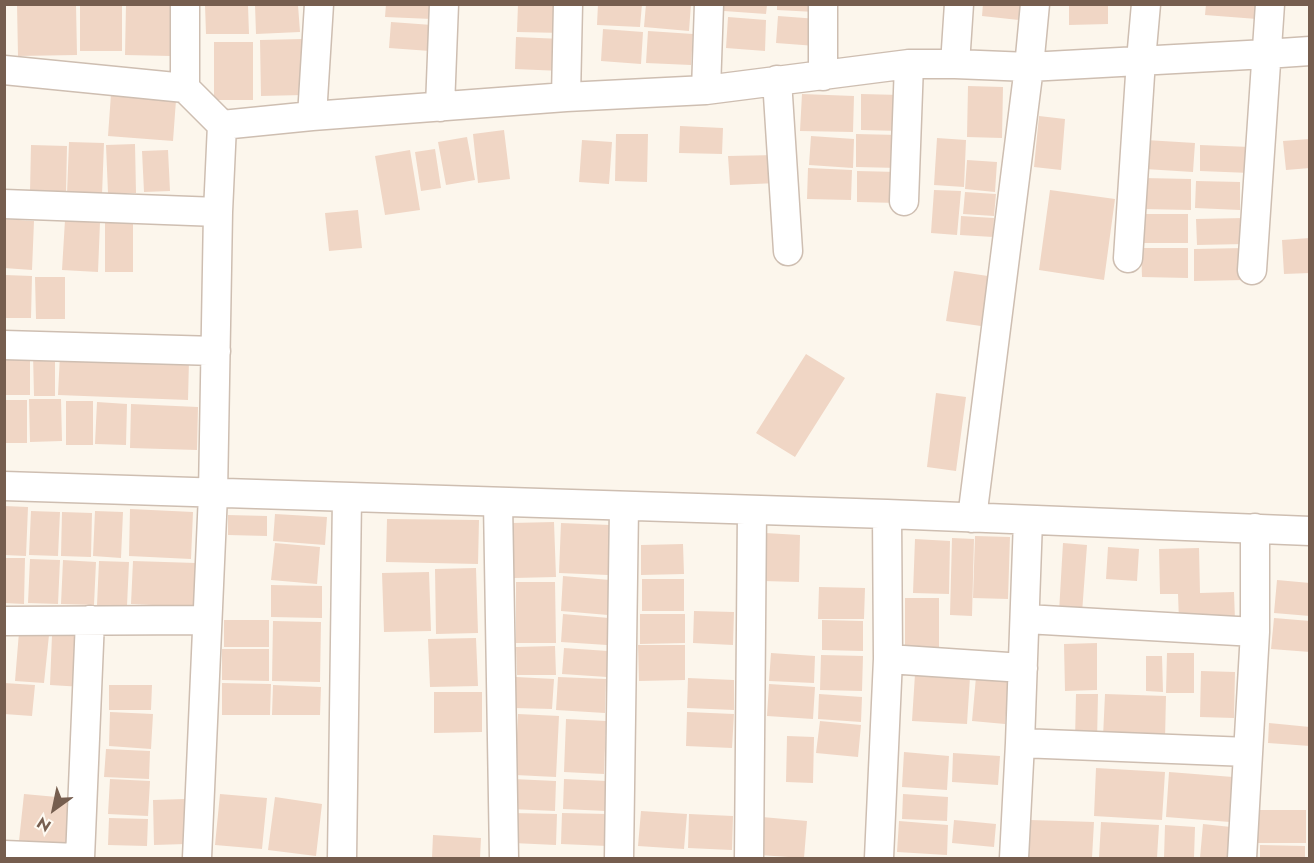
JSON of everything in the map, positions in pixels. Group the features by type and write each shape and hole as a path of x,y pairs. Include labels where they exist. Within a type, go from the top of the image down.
{"street":[{"path":"185,4 185,88"},
{"path":"312,116 319,4"},
{"path":"440,107 444,4"},
{"path":"566,97 568,4"},
{"path":"706,90 709,4"},
{"path":"823,4 823,76"},
{"path":"955,64 959,4"},
{"path":"972,518 1035,4"},
{"path":"1128,258 1146,4"},
{"path":"1252,270 1270,4"},
{"path":"222,125 566,97 706,90 909,64 1029,67 1310,51"},
{"path":"904,201 909,64"},
{"path":"4,70 185,88 222,125 218,212 213,494 197,858"},
{"path":"777,81 788,251"},
{"path":"4,204 218,212"},
{"path":"4,345 216,351"},
{"path":"4,486 887,514 1310,531"},
{"path":"342,858 347,497"},
{"path":"498,502 504,858"},
{"path":"619,858 624,507"},
{"path":"749,858 752,511"},
{"path":"879,858 888,659 887,514"},
{"path":"1014,858 1026,619 1028,520"},
{"path":"1242,858 1255,632 1255,528"},
{"path":"1026,619 1255,632"},
{"path":"4,855 79,858 90,620"},
{"path":"4,621 207,620"},
{"path":"888,659 1023,668"},
{"path":"1020,743 1248,752"}],"building":[{"path":"17,4 76,4 77,55 18,56"},
{"path":"126,4 172,4 171,56 125,55"},
{"path":"386,4 432,4 432,19 385,17"},
{"path":"518,4 563,4 563,33 517,32"},
{"path":"598,4 642,4 640,27 597,25"},
{"path":"646,4 691,4 689,31 644,27"},
{"path":"777,4 815,4 815,12 777,10"},
{"path":"983,4 1030,4 1028,21 982,16"},
{"path":"1069,4 1108,4 1108,24 1069,25"},
{"path":"1206,4 1258,4 1257,19 1205,15"},
{"path":"80,5 122,5 122,51 80,51"},
{"path":"205,5 248,5 249,34 206,34"},
{"path":"255,5 298,5 300,32 256,34"},
{"path":"724,5 767,5 766,14 724,11"},
{"path":"778,16 818,19 816,46 776,43"},
{"path":"728,17 766,20 765,51 726,48"},
{"path":"391,22 432,25 430,51 389,48"},
{"path":"603,29 643,32 641,64 601,61"},
{"path":"648,31 693,34 691,65 646,63"},
{"path":"516,37 562,39 561,71 515,69"},
{"path":"302,39 303,95 261,96 260,40"},
{"path":"214,42 253,42 253,100 214,100"},
{"path":"968,86 1003,87 1002,138 967,137"},
{"path":"111,94 176,100 173,141 108,136"},
{"path":"802,94 854,96 853,132 800,131"},
{"path":"861,94 901,95 900,131 861,130"},
{"path":"1039,116 1065,119 1061,170 1034,167"},
{"path":"680,126 723,128 722,154 679,153"},
{"path":"504,130 510,179 478,183 473,134"},
{"path":"616,134 648,134 647,182 615,181"},
{"path":"856,134 899,135 898,168 856,167"},
{"path":"811,136 854,139 853,168 809,165"},
{"path":"467,137 475,180 446,185 438,142"},
{"path":"937,138 966,140 964,187 934,185"},
{"path":"1310,139 1310,168 1286,170 1283,141"},
{"path":"582,140 612,142 609,184 579,182"},
{"path":"1146,140 1195,143 1193,172 1145,169"},
{"path":"69,142 104,143 102,195 67,194"},
{"path":"135,144 136,193 108,193 106,145"},
{"path":"31,145 67,146 66,193 30,192"},
{"path":"1200,145 1250,147 1250,173 1200,171"},
{"path":"435,149 441,188 421,191 415,152"},
{"path":"168,150 170,191 144,192 142,151"},
{"path":"410,150 420,210 385,215 375,156"},
{"path":"777,155 778,183 730,185 728,156"},
{"path":"967,160 997,162 995,192 965,189"},
{"path":"808,168 852,170 851,200 807,199"},
{"path":"857,171 898,172 898,203 857,202"},
{"path":"1143,178 1191,179 1191,210 1143,209"},
{"path":"1196,181 1240,182 1240,210 1195,208"},
{"path":"934,190 961,191 957,235 931,233"},
{"path":"1050,190 1115,199 1104,280 1039,270"},
{"path":"965,192 996,194 994,216 963,214"},
{"path":"358,210 362,248 329,251 325,213"},
{"path":"1143,214 1188,214 1188,243 1142,243"},
{"path":"961,216 994,218 993,237 960,235"},
{"path":"1244,218 1245,244 1197,245 1196,219"},
{"path":"4,219 34,221 32,270 4,268"},
{"path":"65,220 100,222 98,272 62,270"},
{"path":"105,222 133,222 133,272 105,272"},
{"path":"1310,238 1310,273 1284,274 1282,240"},
{"path":"1141,248 1188,248 1188,278 1142,277"},
{"path":"1244,248 1245,280 1194,281 1194,249"},
{"path":"954,271 988,276 981,326 946,321"},
{"path":"5,275 32,276 31,318 4,318"},
{"path":"35,277 65,277 65,319 36,319"},
{"path":"4,352 30,352 30,395 4,395"},
{"path":"33,354 55,354 55,396 34,396"},
{"path":"60,354 189,360 188,400 58,395"},
{"path":"806,354 845,378 795,457 756,433"},
{"path":"936,393 966,397 956,471 927,467"},
{"path":"29,399 61,399 62,441 30,442"},
{"path":"4,400 27,400 27,443 4,443"},
{"path":"66,401 93,401 93,445 66,445"},
{"path":"97,402 127,404 126,445 95,444"},
{"path":"131,404 198,407 197,450 130,448"},
{"path":"4,506 28,507 26,556 4,555"},
{"path":"130,509 193,512 191,559 129,556"},
{"path":"31,511 60,512 58,556 29,555"},
{"path":"95,511 123,512 121,558 93,556"},
{"path":"62,512 92,513 91,557 61,556"},
{"path":"275,514 327,517 325,545 273,541"},
{"path":"228,515 267,516 267,536 228,535"},
{"path":"387,519 479,520 478,564 386,562"},
{"path":"554,522 556,577 514,578 512,523"},
{"path":"561,523 610,525 608,575 559,573"},
{"path":"765,533 800,535 799,582 763,581"},
{"path":"975,536 1010,537 1008,599 973,598"},
{"path":"952,538 974,539 972,616 950,615"},
{"path":"915,539 950,541 949,594 913,593"},
{"path":"275,543 320,547 317,584 271,580"},
{"path":"1063,543 1087,545 1082,613 1059,612"},
{"path":"683,544 684,574 641,575 641,545"},
{"path":"1108,547 1139,549 1137,581 1106,579"},
{"path":"1199,548 1200,593 1234,592 1235,620 1179,621 1178,594 1160,594 1159,549"},
{"path":"4,558 25,558 24,604 4,603"},
{"path":"30,559 60,560 58,604 28,603"},
{"path":"63,560 96,562 94,605 61,604"},
{"path":"99,561 129,562 127,606 97,605"},
{"path":"133,561 196,563 194,607 131,604"},
{"path":"476,568 478,633 436,634 435,569"},
{"path":"429,572 431,631 384,632 382,573"},
{"path":"563,576 610,580 608,615 561,611"},
{"path":"642,579 684,579 684,611 642,611"},
{"path":"1277,580 1310,583 1310,616 1274,613"},
{"path":"516,582 555,582 556,643 516,643"},
{"path":"271,585 322,586 322,618 271,617"},
{"path":"819,587 865,588 864,619 818,619"},
{"path":"905,598 939,598 939,648 905,648"},
{"path":"694,611 734,612 733,645 693,643"},
{"path":"563,614 609,618 607,645 561,642"},
{"path":"640,614 685,614 685,643 640,644"},
{"path":"1274,618 1310,621 1310,652 1271,649"},
{"path":"224,620 269,620 269,647 224,647"},
{"path":"822,620 863,621 863,651 822,650"},
{"path":"273,621 321,622 320,682 272,681"},
{"path":"19,632 49,635 44,683 15,681"},
{"path":"52,635 85,636 83,687 50,685"},
{"path":"476,638 478,686 430,687 428,639"},
{"path":"1097,643 1097,690 1065,691 1064,644"},
{"path":"638,645 685,645 685,680 639,681"},
{"path":"555,646 556,675 517,675 516,647"},
{"path":"564,648 608,651 607,677 562,674"},
{"path":"222,649 269,649 269,681 222,680"},
{"path":"771,653 815,656 814,683 769,681"},
{"path":"1167,653 1194,653 1194,693 1166,693"},
{"path":"821,655 863,656 862,691 820,690"},
{"path":"1146,656 1162,656 1163,692 1146,691"},
{"path":"1201,671 1235,672 1234,718 1200,717"},
{"path":"915,674 970,677 967,724 912,721"},
{"path":"516,677 554,679 552,709 514,708"},
{"path":"558,677 606,679 605,713 556,710"},
{"path":"976,677 1009,680 1005,724 972,721"},
{"path":"688,678 734,680 734,710 687,708"},
{"path":"4,683 35,685 32,716 4,714"},
{"path":"222,683 271,684 270,715 222,715"},
{"path":"769,684 815,687 813,719 767,716"},
{"path":"109,685 152,685 151,710 109,710"},
{"path":"273,685 321,687 320,715 272,715"},
{"path":"434,692 482,692 482,732 434,733"},
{"path":"819,694 862,697 861,722 818,719"},
{"path":"1076,694 1098,694 1097,741 1075,741"},
{"path":"1105,694 1166,696 1165,739 1103,737"},
{"path":"110,712 153,714 151,749 109,746"},
{"path":"687,712 734,714 732,748 686,746"},
{"path":"518,714 559,716 556,777 515,775"},
{"path":"566,719 606,721 604,774 564,772"},
{"path":"820,721 861,725 858,757 816,753"},
{"path":"1269,723 1310,727 1310,746 1268,743"},
{"path":"787,736 814,737 813,783 786,782"},
{"path":"106,749 150,751 149,779 104,777"},
{"path":"904,752 949,756 947,790 902,787"},
{"path":"953,753 1000,756 998,785 952,782"},
{"path":"1096,768 1165,772 1162,820 1094,816"},
{"path":"1169,772 1233,777 1230,822 1166,817"},
{"path":"110,779 150,781 148,816 108,814"},
{"path":"513,779 556,781 555,811 511,809"},
{"path":"564,779 607,781 606,811 563,809"},
{"path":"24,794 79,799 76,846 19,841"},
{"path":"220,794 267,798 262,849 215,845"},
{"path":"903,794 948,797 947,821 902,819"},
{"path":"275,797 322,804 316,856 268,850"},
{"path":"185,799 186,844 154,845 153,800"},
{"path":"1258,810 1306,810 1306,843 1258,843"},
{"path":"641,811 687,814 684,849 638,846"},
{"path":"513,813 557,814 556,845 513,843"},
{"path":"562,813 607,814 607,846 561,844"},
{"path":"689,814 733,816 732,850 688,848"},
{"path":"762,817 807,821 804,858 759,855"},
{"path":"109,818 148,819 147,846 108,845"},
{"path":"954,820 996,824 994,847 952,843"},
{"path":"1030,820 1094,822 1092,858 1029,858"},
{"path":"899,821 948,825 947,855 897,852"},
{"path":"1101,822 1159,825 1157,858 1099,858"},
{"path":"1203,824 1231,827 1228,858 1200,858"},
{"path":"1165,825 1195,827 1194,858 1164,858"},
{"path":"433,835 481,838 480,858 432,858"},
{"path":"1260,845 1305,846 1305,858 1260,858"}]}
